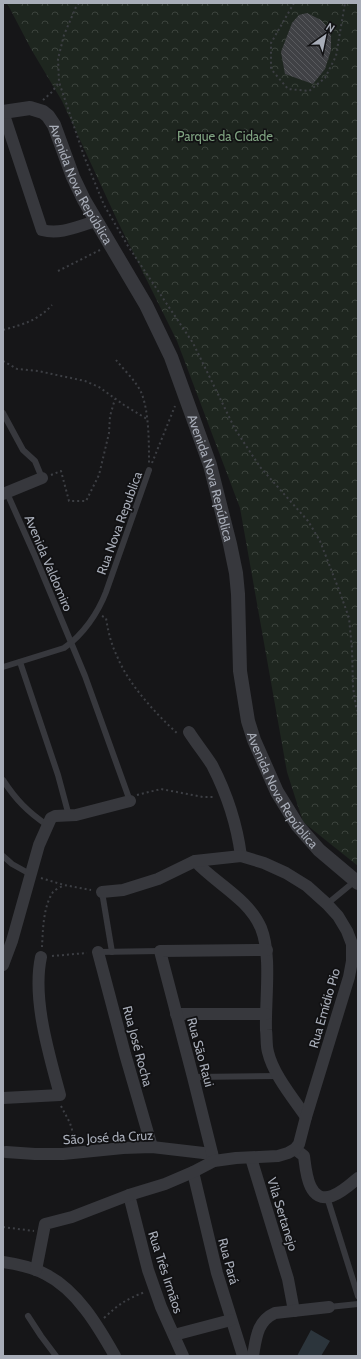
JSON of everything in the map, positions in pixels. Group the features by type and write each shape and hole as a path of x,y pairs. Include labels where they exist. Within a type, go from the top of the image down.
{"street":[{"path":"30,108 3,112 42,230 60,232 96,221"},
{"name":"Avenida Nova República","path":"30,108 43,112 48,116 54,125 75,182 96,221 146,305 171,357 183,387 210,465 236,573 240,671 248,721 254,740 277,792 298,826 319,850 356,882"},
{"path":"5,493 42,478"},
{"path":"102,892 123,890 158,879 195,861 242,856 235,820 227,798 212,766 186,735"},
{"path":"3,965 39,845 51,818 55,816 69,816 129,799"},
{"name":"Rua Emídio Pio","path":"242,856 264,863 286,873 308,886 338,916 347,931 352,944 352,961 349,978 306,1117 302,1136 295,1149"},
{"path":"195,861 210,876 233,893 253,915 261,927 267,950 267,1050 273,1066 306,1117"},
{"path":"160,951 267,950"},
{"name":"Rua São Raui","path":"160,951 213,1158"},
{"name":"Rua José Rocha","path":"98,952 125,1054 152,1147"},
{"path":"3,1098 57,1095 44,1035 39,986 41,957"},
{"path":"176,1014 266,1014"},
{"name":"São José da Cruz","path":"6,1152 63,1154 123,1148 152,1147 213,1158"},
{"path":"36,1270 45,1224 72,1217 129,1195 165,1184 193,1172 213,1158 278,1156 295,1149 304,1156 307,1178 314,1191 327,1197 334,1196 358,1178"},
{"name":"Vila Sertanejo","path":"251,1158 288,1279 294,1311"},
{"name":"Rua Pará","path":"193,1172 217,1274 243,1356"},
{"name":"Rua Três Irmãos","path":"129,1195 146,1263 161,1307 183,1356"},
{"path":"3,1262 36,1270 47,1275 75,1298 115,1356"},
{"path":"253,1356 257,1331 261,1323 269,1316 275,1313 329,1307"},
{"path":"174,1335 231,1320"}],"lane":[{"path":"3,413 23,450 35,461 42,478"},
{"name":"Rua Nova Republica","path":"71,643 96,613 101,604 149,470"},
{"name":"Avenida Valdomiro","path":"5,493 71,643 96,706 129,799"},
{"path":"3,667 59,650 71,643"},
{"path":"20,662 58,775 69,816"},
{"path":"3,780 14,797 47,826"},
{"path":"3,856 12,864 30,874"},
{"path":"327,904 356,882"},
{"path":"102,892 112,952"},
{"path":"98,952 160,951"},
{"path":"193,1077 279,1076"},
{"path":"327,1197 358,1296"},
{"path":"329,1307 358,1304"},
{"path":"28,1316 56,1356"}],"path":[{"path":"79,3 64,35 58,59 59,82 84,156 104,205 128,246 193,343 235,429 260,466 308,521 320,541 340,590 348,618 352,649 353,687 358,712"},
{"path":"294,3 271,43 271,69 288,89 309,91 325,78 336,56 345,3"},
{"path":"30,108 52,92 59,82"},
{"path":"58,271 89,255 111,246"},
{"path":"3,330 43,315 52,305"},
{"name":"Rua Nova Republica","path":"116,360 141,392 147,419 149,470"},
{"path":"3,361 17,369 38,371 85,381 99,387 147,419"},
{"path":"149,470 183,387"},
{"path":"42,478 61,472 69,501 86,501 99,475 110,433 110,416 116,399"},
{"path":"96,613 106,618 116,656 135,687 159,717 186,735"},
{"path":"129,799 161,789 203,797 227,798"},
{"path":"30,874 64,885 102,892"},
{"path":"64,885 54,891 48,904 43,932 41,957 98,952"},
{"path":"57,1095 70,1123 79,1152"},
{"path":"3,1227 43,1233"},
{"path":"95,1325 118,1305 129,1298 155,1289"}],"green space":[{"name":"Parque da Cidade","path":"7,3 358,3 358,866 303,822 287,772 240,508 177,341 118,222 62,101 31,49"}],"shaded area":[{"path":"311,1330 330,1341 321,1356 297,1356"}],"building":[{"path":"307,13 321,20 329,29 331,37 331,50 325,69 313,84 285,74 281,52 292,23 299,15"}]}
